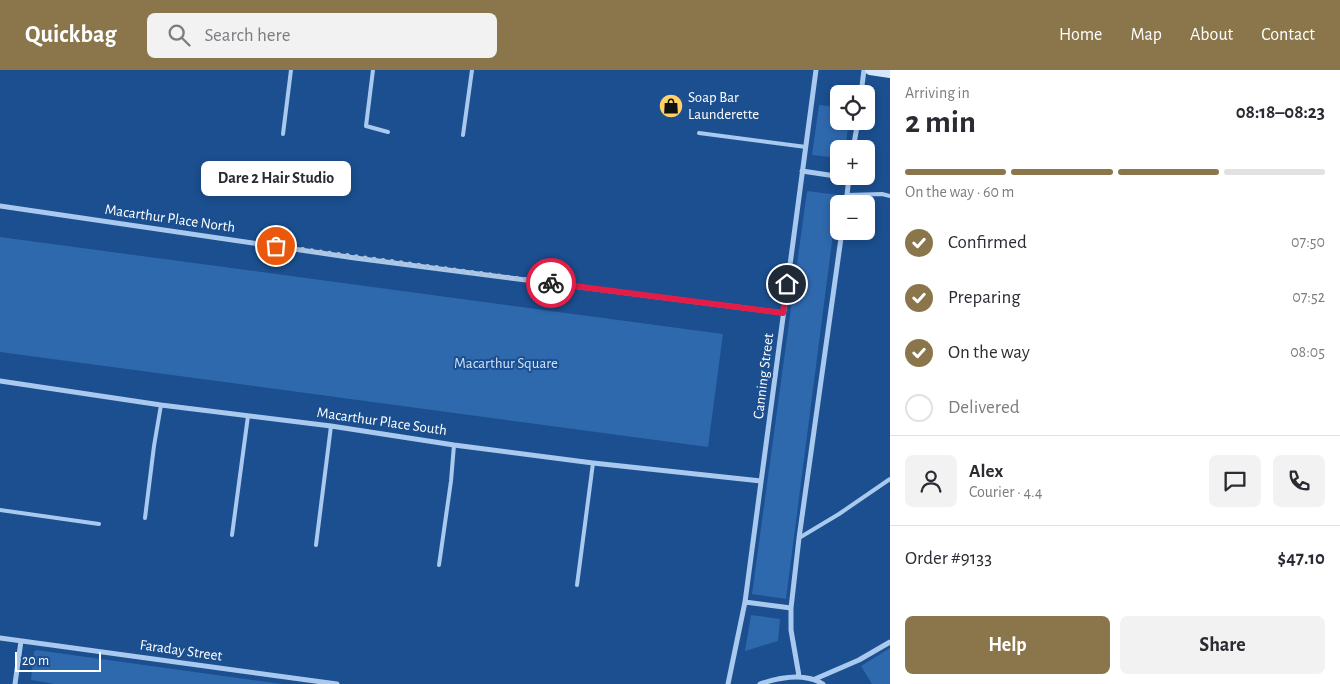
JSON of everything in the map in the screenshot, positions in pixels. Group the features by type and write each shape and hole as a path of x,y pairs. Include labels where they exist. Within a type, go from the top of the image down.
{"main road":[{"path":"870,70 890,73"}],"street":[{"name":"Canning Street","path":"728,684 745,602 816,70"},
{"path":"862,85 864,70"},
{"path":"802,171 830,175"},
{"path":"847,195 848,185"},
{"name":"Macarthur Place North","path":"0,206 355,258 783,313"},
{"path":"799,676 791,630 791,608 841,240"},
{"name":"Macarthur Place South","path":"0,381 593,463 761,481"},
{"path":"745,602 791,608"},
{"name":"Faraday Street","path":"0,638 337,684"},
{"path":"15,684 22,641"},
{"path":"815,679 858,660 890,642"},
{"path":"760,684 799,676 815,679 823,684"}],"lane":[{"path":"283,134 291,70"},
{"path":"373,70 366,126 388,132"},
{"path":"463,135 472,70"},
{"path":"699,133 806,147"},
{"path":"847,195 882,194 890,196"},
{"path":"145,518 161,404"},
{"path":"232,535 248,416"},
{"path":"316,546 331,426"},
{"path":"439,564 451,481 454,444"},
{"path":"577,584 593,463"},
{"path":"799,538 839,514 890,479"},
{"path":"0,510 99,524"}],"green space":[{"path":"819,105 830,106 830,130 848,130 846,140 830,140 830,157 812,155"},
{"path":"807,191 838,195 830,195 830,240 832,240 786,599 752,594"},
{"name":"Macarthur Square","path":"0,237 723,334 708,447 0,352"},
{"path":"751,615 780,619 778,641 745,651"},
{"path":"890,648 890,684 872,684 861,666"},
{"path":"36,650 282,684 55,684 31,680 34,652"}],"way so far":[{"path":"276,246 551,283"}],"place":[{"name":"Soap Bar Launderette","path":"671,106"},
{"name":"Dare 2 Hair Studio","path":"276,246"}],"route":[{"path":"551,283 783,313 787,284"}]}
